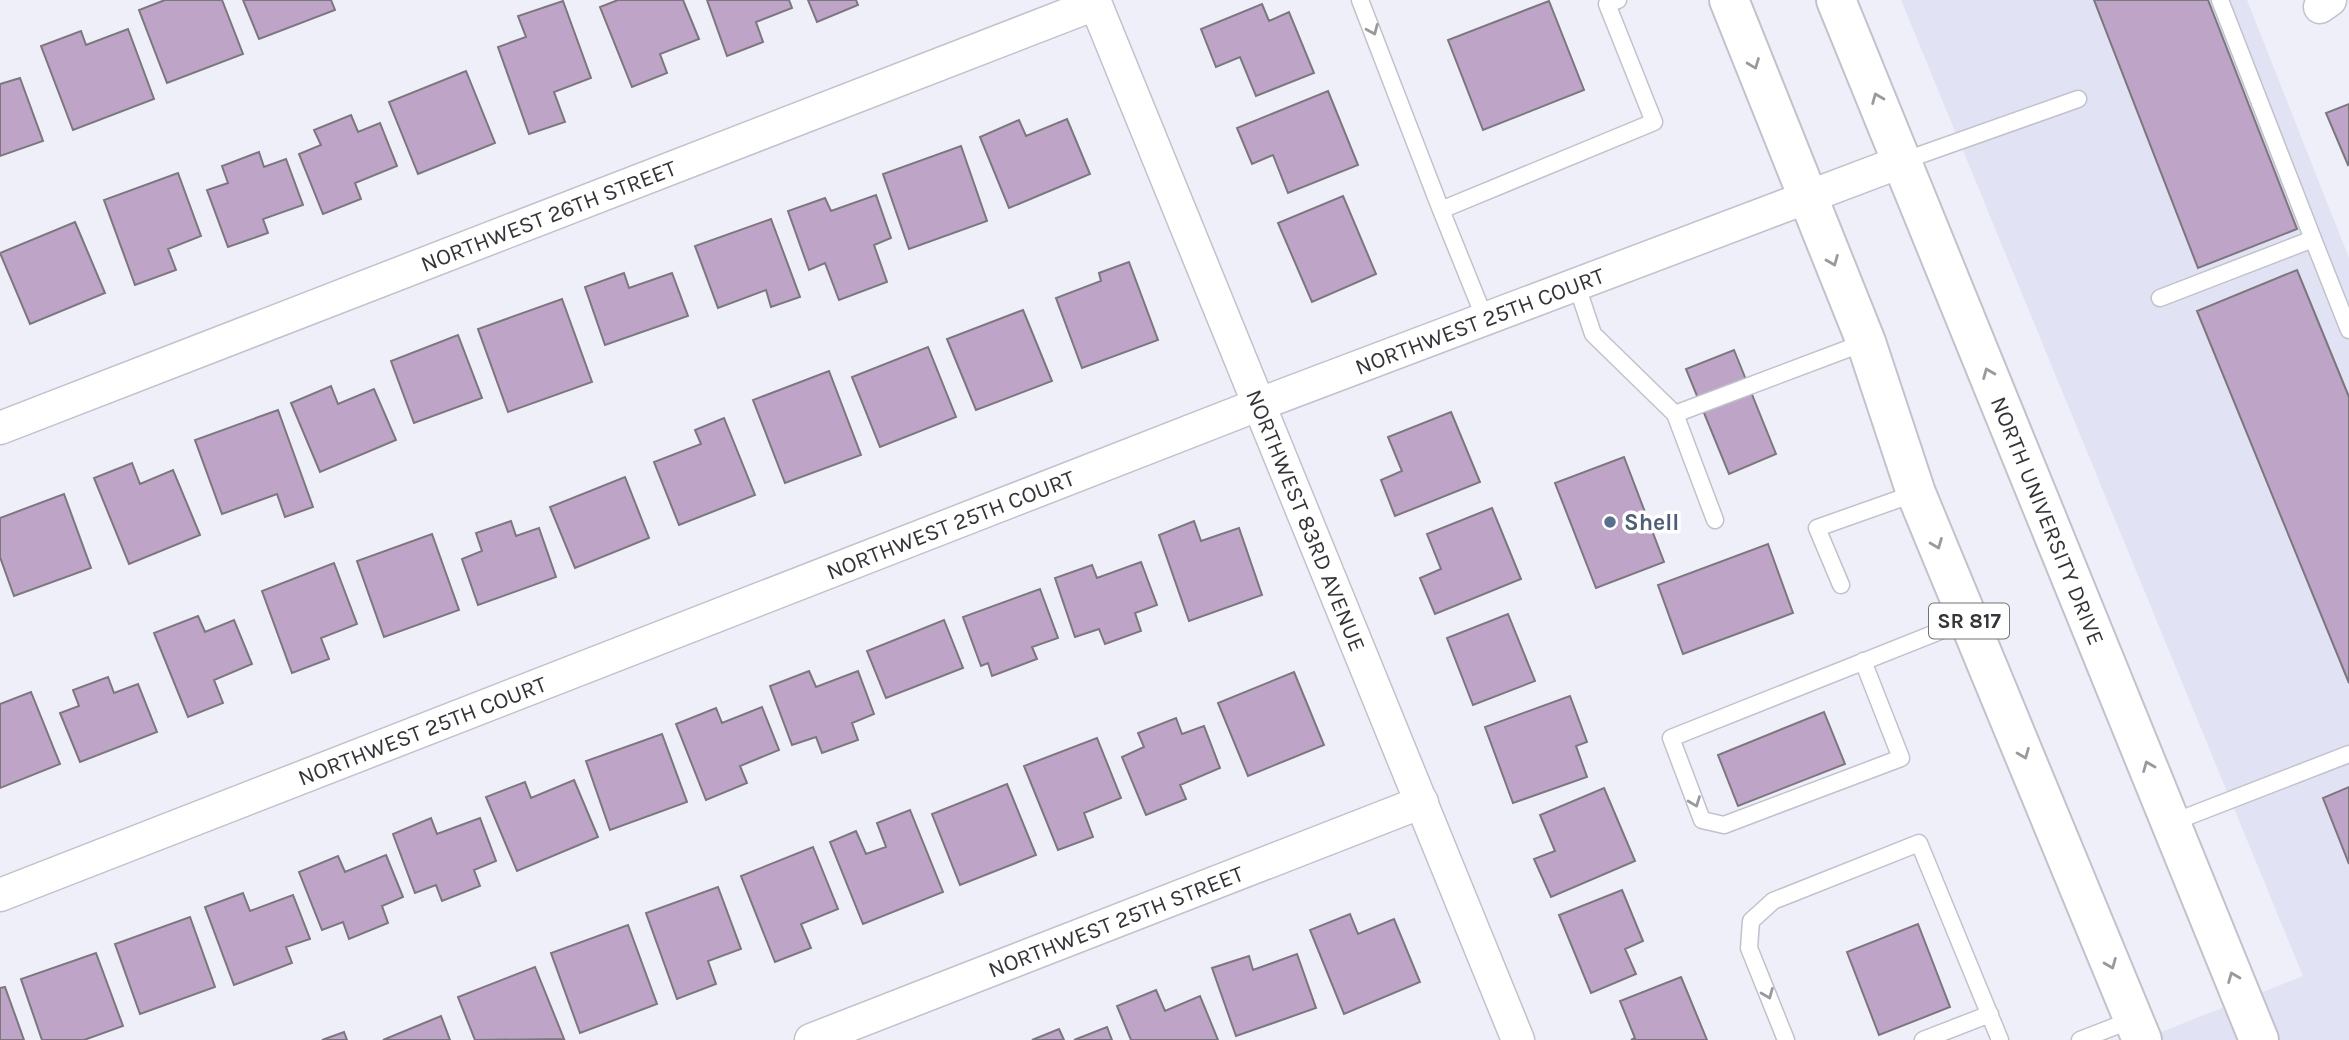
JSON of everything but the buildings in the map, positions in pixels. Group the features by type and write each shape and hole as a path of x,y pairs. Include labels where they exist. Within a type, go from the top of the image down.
{"main road":[{"name":"SR 817","path":"1729,0 1866,342 1916,493 2138,1029"},
{"name":"NORTH UNIVERSITY DRIVE","path":"1836,0 2259,1040"}],"street":[{"name":"NORTHWEST 83RD AVENUE","path":"1095,2 1518,1040"},
{"name":"NORTHWEST 26TH STREET","path":"0,428 1095,2"},
{"name":"NORTHWEST 25TH COURT","path":"0,895 1260,404 1903,161"},
{"name":"NORTHWEST 25TH STREET","path":"811,1040 1422,802"}],"lane":[{"path":"1360,0 1485,319"},
{"path":"2220,0 2349,330"},
{"path":"1441,210 1654,122 1610,1"},
{"path":"1903,161 2078,99"},
{"path":"2160,298 2313,239"},
{"path":"1577,286 1593,334 1675,414 1715,520"},
{"path":"1675,414 1866,342"},
{"path":"1841,585 1817,528 1916,493"},
{"path":"1863,662 1901,758 1724,825 1702,820 1671,738 1968,620"},
{"path":"2171,823 2349,754"},
{"path":"1786,1040 1749,948 1751,921 1773,901 1919,843 2000,1040"},
{"path":"1923,1040 1990,1014"},
{"path":"2080,1040 2138,1029"}],"shaded area":[{"path":"1901,0 2247,0 2349,258 2349,1040 2141,1040 2303,976"}],"place":[{"name":"Shell","path":"1610,522"}]}
